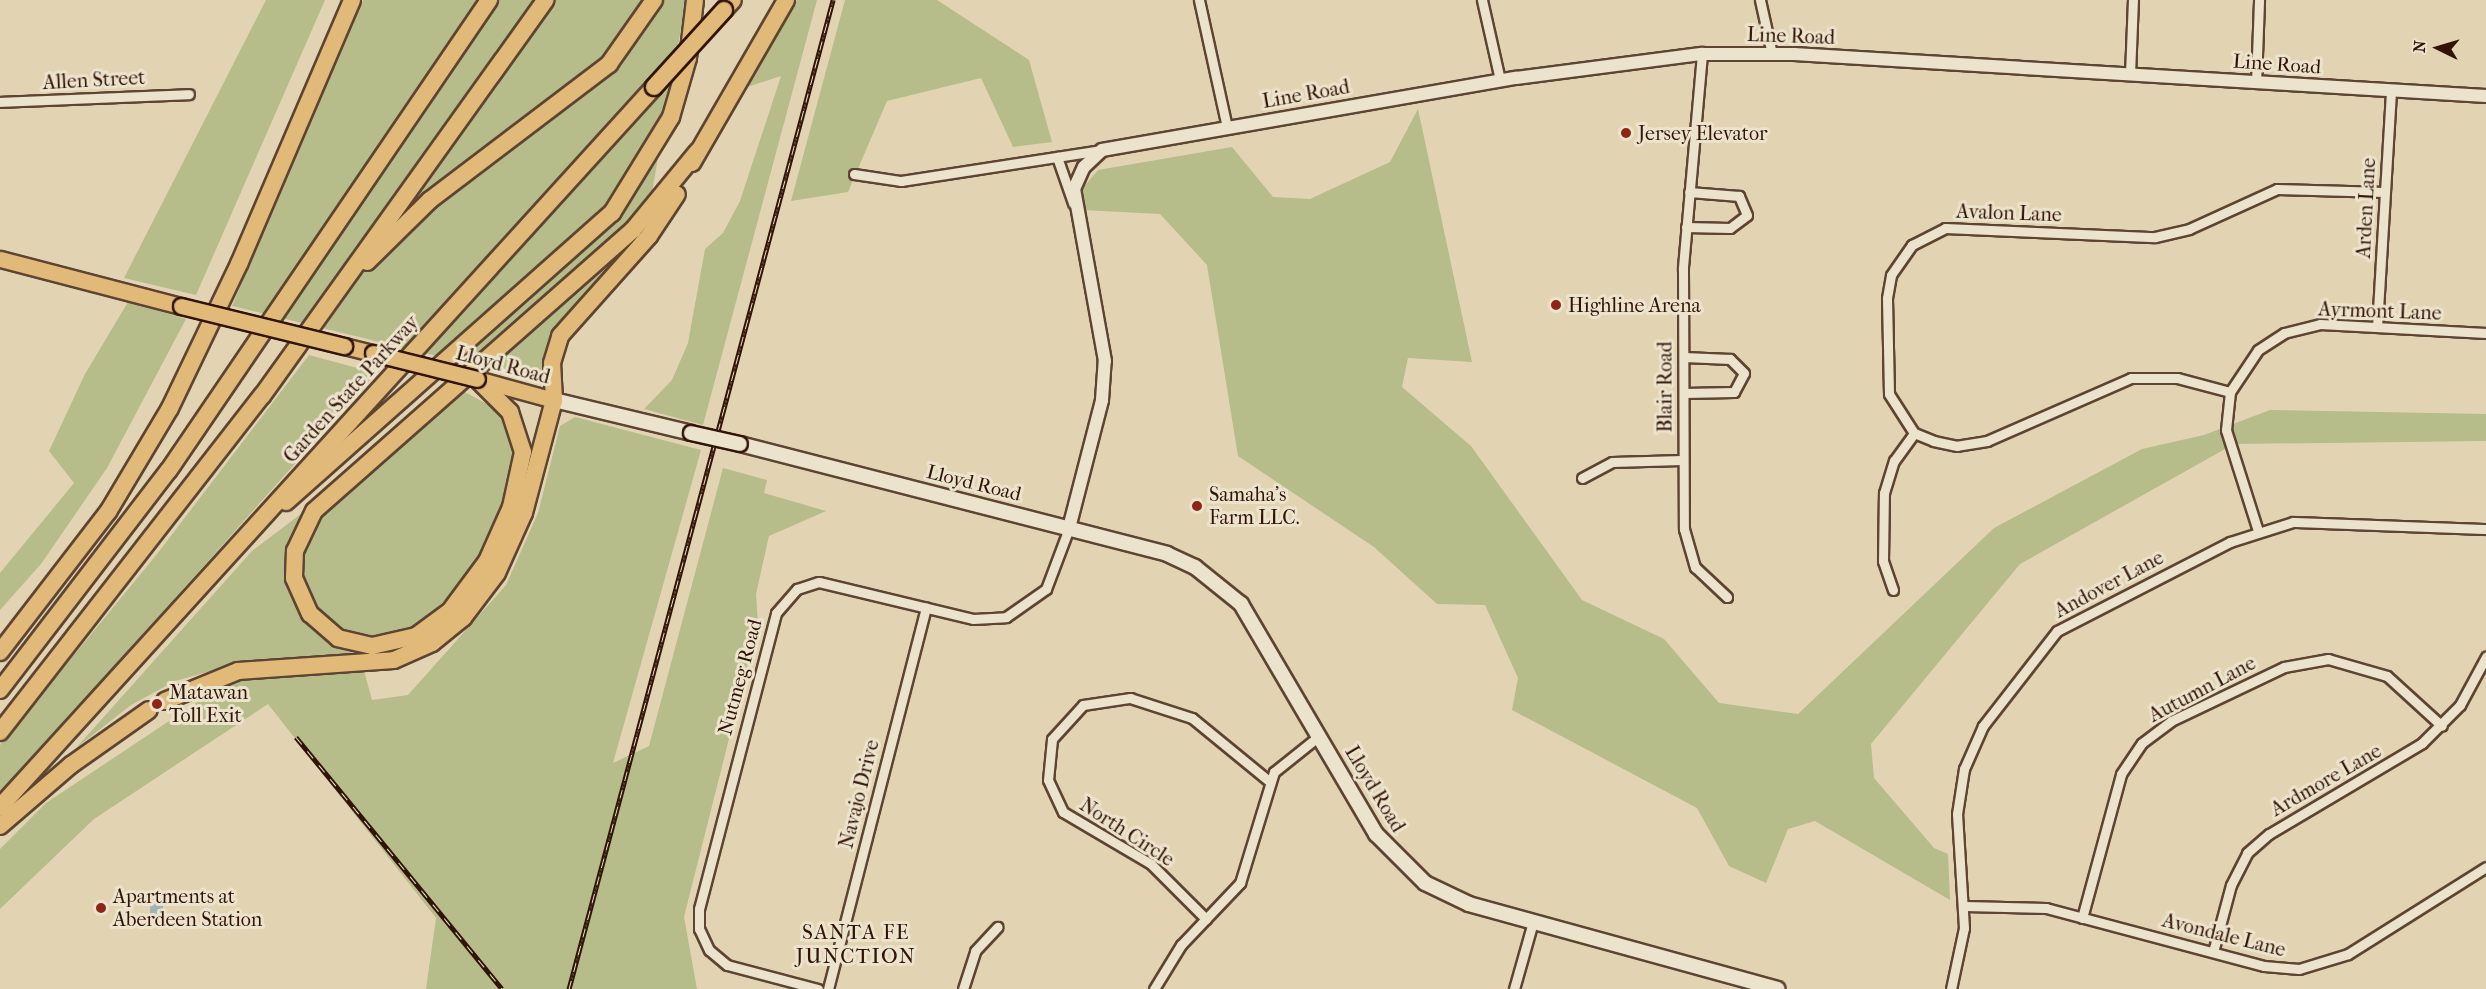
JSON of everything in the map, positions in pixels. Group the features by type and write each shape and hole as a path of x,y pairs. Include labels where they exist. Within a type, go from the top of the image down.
{"highway":[{"path":"0,652 108,512 170,408 239,264 352,0"},
{"path":"443,66 480,0"},
{"path":"0,690 175,462 489,0"},
{"path":"0,732 189,492 339,290 546,0"},
{"path":"339,290 430,201 609,64 654,0"},
{"path":"259,522 308,486 612,213 650,159 676,103 695,0"},
{"path":"165,700 238,671 388,662 453,628 481,598 511,545 554,400 552,363 560,336 658,225 697,152 786,0"},
{"name":"Garden State Parkway","path":"0,807 728,5"},
{"path":"477,379 510,412 523,452 511,507 487,561 450,611 416,636 372,646 338,638 310,614 294,578 295,551 314,511 633,230 697,152"},
{"path":"0,826 71,765 149,710"}],"main road":[{"name":"Lloyd Road","path":"0,259 554,400 740,444 1167,554 1221,585 1256,625 1376,834 1404,867 1445,895 1533,922 1777,989"}],"street":[{"path":"1199,0 1227,127"},
{"path":"1482,0 1500,80"},
{"path":"1760,0 1772,54"},
{"path":"2130,74 2133,0"},
{"path":"2256,83 2259,0"},
{"name":"Line Road","path":"854,174 901,181 1102,150 1500,80 1702,54 1772,54 2486,96"},
{"name":"Blair Road","path":"1702,54 1686,227 1682,460 1690,558 1704,580 1727,597"},
{"name":"Arden Lane","path":"2377,327 2391,91"},
{"name":"Allen Street","path":"0,102 189,94"},
{"path":"1073,203 1084,167 1102,150"},
{"path":"1057,156 1073,203 1106,361 1102,400 1069,528"},
{"name":"Avalon Lane","path":"1914,433 1895,406 1887,383 1887,298 1897,263 1932,232 1965,226 2154,237 2189,230 2277,189 2385,192"},
{"path":"1686,227 1730,228 1747,215 1739,196 1689,192"},
{"name":"Ayrmont Lane","path":"2258,531 2228,444 2230,392 2250,359 2284,333 2320,324 2486,333"},
{"path":"1684,357 1730,359 1744,373 1734,392 1684,393"},
{"path":"1893,590 1882,561 1884,493 1894,461 1914,433 1946,445 1972,445 2100,387 2143,376 2178,378 2230,392"},
{"path":"1582,478 1612,462 1682,460"},
{"name":"Andover Lane","path":"1951,989 1965,906 1957,814 1964,769 1983,726 2036,652 2082,614 2258,531 2322,520 2486,529"},
{"name":"Nutmeg Road","path":"818,989 727,965 708,950 699,929 699,909 774,619 789,595 819,582 987,620 1021,611 1050,583 1069,528"},
{"name":"Navajo Drive","path":"828,989 926,607"},
{"name":"Ardmore Lane","path":"2213,952 2234,877 2254,846 2408,753 2442,726 2471,689 2486,657"},
{"name":"Autumn Lane","path":"2082,918 2121,774 2142,743 2171,721 2284,667 2328,659 2387,676 2442,726"},
{"name":"North Circle","path":"1206,919 1151,864 1063,812 1048,780 1052,740 1083,705 1130,698 1192,718 1269,781"},
{"path":"1154,989 1168,961 1206,919 1231,896 1247,871 1269,781 1289,755 1319,736"},
{"name":"Avondale Lane","path":"1965,906 2026,905 2277,969 2319,966 2348,954 2486,867"},
{"path":"1514,989 1533,922"},
{"path":"963,989 975,951 997,927"}],"green space":[{"path":"266,0 325,0 196,295 124,278"},
{"path":"363,0 686,0 652,192 630,248 555,329 539,381 232,306"},
{"path":"797,0 817,0 703,425 644,409 672,380 688,343 705,249 723,233 740,201 781,76 744,88"},
{"path":"845,0 937,0 1029,60 1052,142 1013,147 981,78 887,101 848,192 791,201"},
{"path":"1418,109 1472,362 1408,358 1402,387 1471,446 1582,600 1664,639 1719,703 1798,714 1994,528 2142,449 2204,435 2270,410 2486,414 2486,441 2234,444 2020,564 1871,744 1874,778 1934,848 1948,854 1950,900 1815,821 1788,829 1766,883 1729,866 1697,808 1512,710 1518,678 1485,605 1437,604 1374,547 1238,456 1207,265 1160,214 1082,210 1082,189 1098,170 1232,147 1273,197 1310,199 1390,162"},
{"path":"128,302 186,319 107,468 41,564 0,610 0,573 74,483 49,451 85,374"},
{"path":"309,355 376,373 0,794 0,745 157,554"},
{"path":"463,391 500,411 516,437 513,485 477,567 419,626 331,661 236,664 175,681 131,705 76,748 252,551"},
{"path":"575,417 701,450 613,763 649,746 723,468 767,480 764,493 826,511 769,536 756,594 758,624 684,917 697,989 426,989 436,918 268,704 94,819 0,909 0,849 46,803 241,673 363,667 372,700 408,695 506,585 538,513 560,426"}],"water":[{"path":"158,893 164,899 161,924 149,923 151,898"}],"railway":[{"path":"569,989 833,0"},
{"path":"296,737 502,989"}],"place":[{"name":"Jersey Elevator","path":"1626,133"},
{"name":"Highline Arena","path":"1556,305"},
{"name":"Samaha's Farm LLC.","path":"1197,506"},
{"name":"Matawan Toll Exit","path":"157,704"},
{"name":"Apartments at Aberdeen Station","path":"101,908"}],"district":[{"name":"SANTA FE JUNCTION","path":"856,944"}]}
